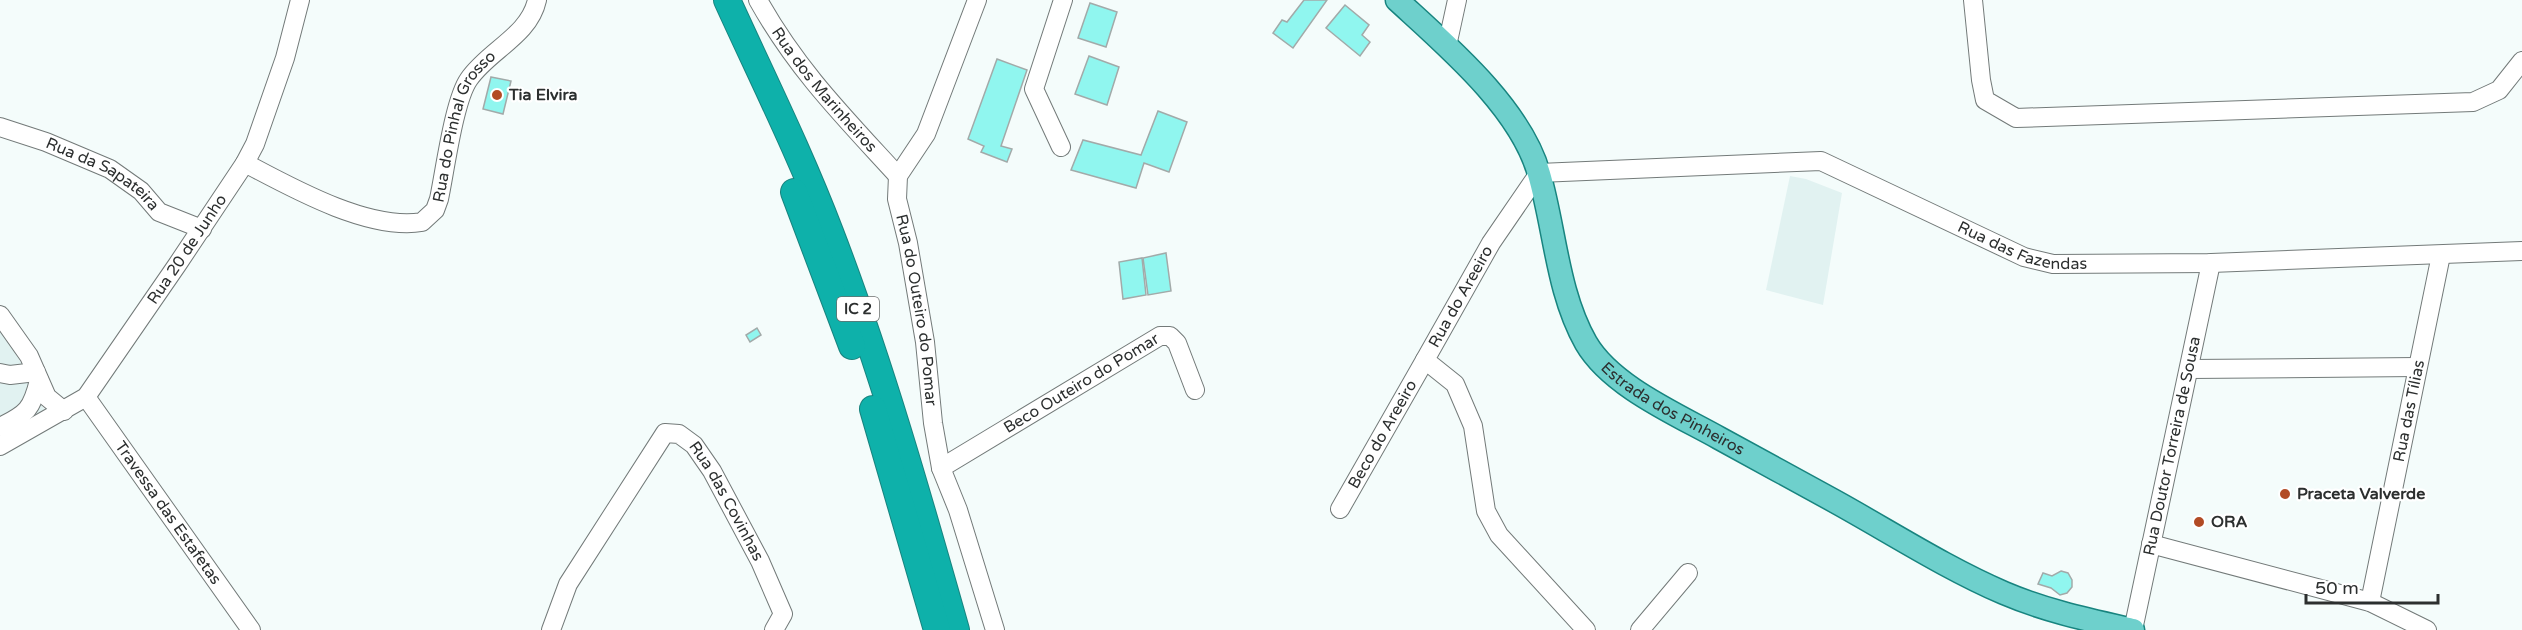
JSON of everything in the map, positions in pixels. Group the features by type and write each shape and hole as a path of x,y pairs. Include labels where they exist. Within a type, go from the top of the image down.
{"highway":[{"name":"IC 2","path":"709,0 804,216 838,305 878,427 937,630"},
{"name":"IC 2","path":"727,0 830,230 878,366 956,630"}],"main road":[{"name":"Estrada dos Pinheiros","path":"1397,0 1477,76 1501,105 1526,144 1539,173 1573,313 1585,342 1609,370 1665,408 1984,584 2048,610 2133,630"}],"street":[{"name":"Rua 20 de Junho","path":"0,446 86,397 202,229 255,144 285,58 300,0"},
{"name":"Rua do Pinhal Grosso","path":"245,163 333,206 401,224 422,222 435,210 439,199 460,99 467,81 481,62 526,25 534,13 537,0"},
{"name":"Rua dos Marinheiros","path":"758,0 777,33 815,86 898,176"},
{"path":"898,176 926,134 977,0"},
{"path":"1061,147 1034,89 1063,0"},
{"path":"1447,46 1457,0"},
{"path":"1973,0 1985,100 2016,118 2473,102 2499,90 2522,62"},
{"name":"Rua da Sapateira","path":"0,127 46,142 110,169 141,192 159,212 202,229"},
{"name":"Rua das Fazendas","path":"1539,173 1821,161 2024,257 2053,264 2211,263 2522,251"},
{"name":"Rua do Areeiro","path":"1539,173 1491,243 1425,360 1455,384 1473,426 1486,511 1499,535 1586,630"},
{"name":"Rua do Outeiro do Pomar","path":"898,176 897,199 908,243 923,331 933,423 941,468 958,510 995,630"},
{"name":"Rua das Tílias","path":"2370,602 2441,255"},
{"name":"Rua Doutor Torreira de Sousa","path":"2133,630 2211,263"},
{"path":"0,315 16,336 47,397 64,411"},
{"name":"Beco Outeiro do Pomar","path":"941,468 1160,336 1170,336 1177,343 1195,390"},
{"name":"Beco do Areeiro","path":"1340,509 1425,360"},
{"path":"2190,369 2417,367"},
{"path":"0,373 37,376"},
{"path":"0,427 27,412 34,400 37,376"},
{"name":"Travessa das Estafetas","path":"86,397 251,630"},
{"name":"Rua das Covinhas","path":"551,630 568,584 665,433 679,434 694,445 712,471 760,561 783,614 774,630"},
{"path":"2151,544 2370,602 2427,630"},
{"path":"1640,630 1688,573"}],"shaded area":[{"path":"1790,176 1806,179 1842,193 1823,305 1766,290"},
{"path":"0,326 25,370 40,404 49,415 0,438"}],"building":[{"path":"1304,0 1327,0 1293,48 1273,33 1282,20 1287,22"},
{"path":"1090,3 1117,12 1106,47 1078,38"},
{"path":"1345,5 1369,25 1362,35 1370,42 1360,56 1326,28"},
{"path":"1089,56 1119,67 1107,105 1075,94"},
{"path":"997,59 1027,70 1001,146 1012,149 1007,162 981,152 984,146 968,139"},
{"name":"Tia Elvira","path":"491,77 511,81 503,114 483,109"},
{"path":"1158,111 1187,122 1169,172 1144,163 1136,188 1071,170 1083,140 1141,155"},
{"path":"1166,253 1171,291 1148,295 1143,258"},
{"path":"1142,258 1146,295 1123,299 1119,262"},
{"path":"757,328 761,335 750,342 746,335"},
{"path":"2061,571 2068,573 2072,580 2072,587 2067,593 2060,595 2051,588 2038,584 2043,573 2052,576"}],"place":[{"name":"Tia Elvira","path":"497,95"},
{"name":"Praceta Valverde","path":"2285,494"},
{"name":"ORA","path":"2199,522"}]}
